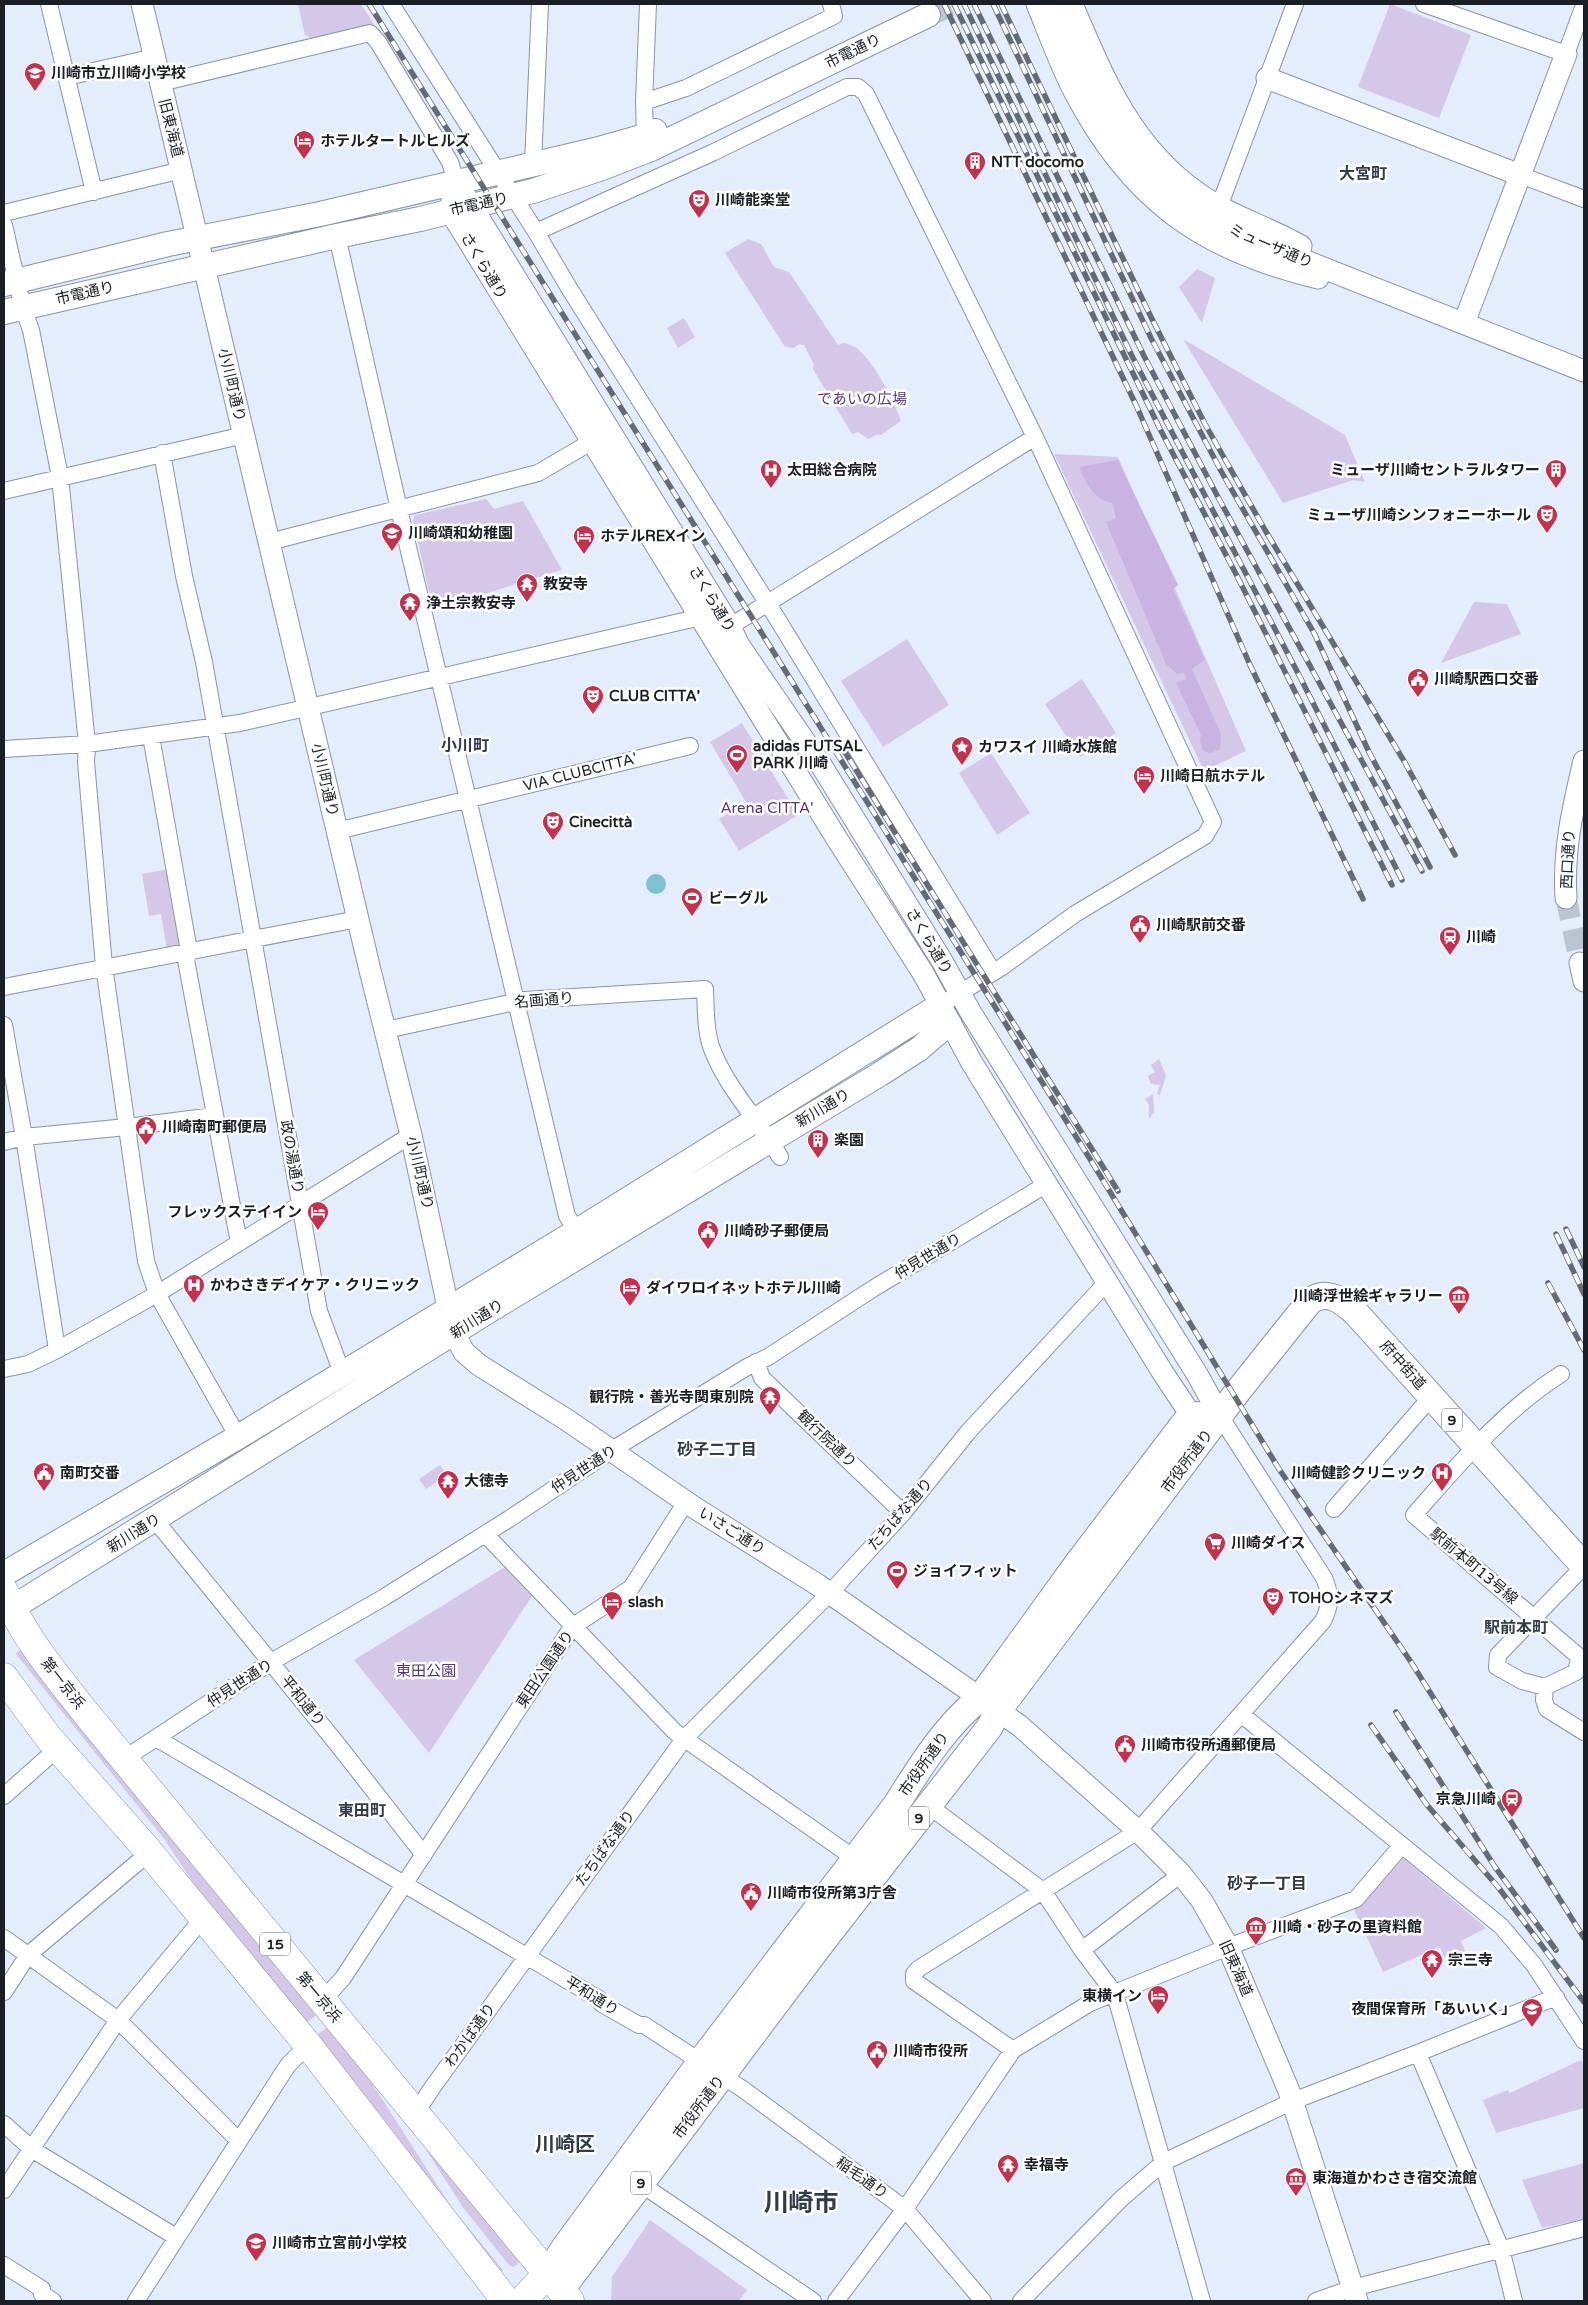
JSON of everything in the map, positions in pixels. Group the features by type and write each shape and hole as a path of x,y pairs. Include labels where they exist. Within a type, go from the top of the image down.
{"highway":[{"name":"第一京浜","path":"6,1604 38,1651 124,1759 415,2114 558,2292"},
{"name":"15","path":"4,1678 58,1748 150,1852 308,2045 506,2301"},
{"path":"522,2301 558,2292"}],"main road":[{"name":"市電通り","path":"13,310 320,214 595,150 645,136 923,9"},
{"name":"市電通り","path":"10,282 201,252 337,236 450,211 481,211 513,196 602,168 651,149 923,9"},
{"name":"新川通り","path":"4,1574 238,1437 448,1307 577,1231 755,1118 944,1014"},
{"name":"新川通り","path":"6,1604 155,1520 272,1445 459,1343 775,1148 911,1054 944,1014"},
{"name":"府中街道","path":"1220,1416 1310,1301 1323,1295 1338,1299 1355,1312 1584,1566"},
{"name":"市役所通り","path":"558,2292 564,2247 701,2061 827,1915 929,1806 989,1728 989,1705 1081,1558 1191,1415 1220,1416"},
{"name":"市役所通り","path":"558,2292 722,2076 827,1915 854,1858 896,1805 922,1764 961,1713 989,1705 1220,1416"}],"street":[{"path":"49,4 94,192"},
{"name":"旧東海道","path":"142,4 201,252"},
{"path":"391,4 536,232 993,972"},
{"path":"402,24 403,4"},
{"path":"533,164 540,4"},
{"path":"645,136 644,102 648,4"},
{"path":"644,102 686,88 834,16 831,4"},
{"path":"1037,4 1073,89 1095,130 1130,176 1152,198 1178,219 1207,237 1242,254 1284,270 1387,293"},
{"name":"ミューザ通り","path":"1056,4 1078,62 1099,106 1126,148 1179,201 1212,221 1250,239 1584,371"},
{"path":"1072,4 1096,61 1129,123 1167,167 1199,194 1220,207 1293,241 1387,293"},
{"path":"1220,207 1295,4"},
{"path":"1424,4 1566,54"},
{"path":"1464,323 1584,5"},
{"path":"160,83 370,33 378,42 445,154 456,181 450,211"},
{"path":"67,77 154,57"},
{"path":"1267,78 1584,199"},
{"path":"536,232 714,152 847,87 858,87 866,94 1036,437 1213,822 1205,836 1075,914 993,972 958,992 944,1014"},
{"path":"4,213 182,170"},
{"name":"さくら通り","path":"456,181 481,211 722,631 837,839 923,973 944,1014 1047,1184 1163,1373 1191,1415"},
{"name":"さくら通り","path":"450,211 700,617 738,644 821,765 942,961 958,992 1210,1396 1220,1416"},
{"path":"4,225 13,310 31,330 60,477 87,744 86,762 104,966 146,1261 157,1294 238,1437"},
{"path":"337,236 399,509 567,1216 577,1231"},
{"name":"小川町通り","path":"201,252 337,831 411,1135 445,1283 448,1307 459,1343"},
{"path":"4,491 244,435"},
{"path":"722,631 766,602 1036,437"},
{"path":"269,542 538,473 591,442"},
{"name":"政の湯通り","path":"162,453 215,728 319,1310 342,1373"},
{"path":"4,749 87,744 215,728 700,617"},
{"path":"151,736 189,950 186,960 239,1243"},
{"name":"VIA CLUBCITTA'","path":"337,831 690,746"},
{"name":"西口通り","path":"1566,898 1564,869 1569,826 1584,760"},
{"path":"4,987 104,966 358,919"},
{"name":"名画通り","path":"386,1030 516,1001 705,989 707,1024 713,1052 740,1100 755,1118"},
{"path":"944,1014 971,1013"},
{"path":"4,1025 24,1137 57,1350"},
{"path":"4,1142 24,1137 214,1116"},
{"path":"755,1118 775,1148"},
{"path":"4,1369 28,1364 57,1350 157,1294 411,1135"},
{"name":"仲見世通り","path":"124,1759 271,1662 370,1606 485,1534 612,1450 756,1362 768,1357 874,1288 1047,1184"},
{"name":"たちばな通り","path":"526,1957 684,1739 829,1594 902,1513 968,1432 1108,1281"},
{"name":"いさご通り","path":"459,1343 486,1370 612,1450 686,1502 829,1594 989,1705"},
{"name":"観行院通り","path":"756,1362 762,1378 902,1513"},
{"path":"1476,1446 1538,1388 1560,1374"},
{"path":"1334,1509 1431,1397"},
{"path":"1013,2050 914,1981 914,1974 1138,1831 1323,1621 1329,1609 1330,1598 1324,1578 1220,1416"},
{"name":"駅前本町13号線","path":"1476,1446 1414,1515 1576,1654 1579,1659 1576,1672 1545,1686"},
{"name":"東田公園通り","path":"424,1855 572,1627 631,1588 686,1502"},
{"name":"平和通り","path":"155,1520 271,1662 424,1855"},
{"path":"485,1534 572,1627 675,1732 854,1858"},
{"path":"1584,1566 1498,1655 1497,1667 1522,1681 1545,1686 1544,1700 1547,1709 1584,1732"},
{"name":"旧東海道","path":"989,1705 1020,1726 1138,1831 1181,1874 1202,1901 1228,1947 1293,2101 1355,2295"},
{"path":"1241,1714 1501,1926 1534,1965 1584,2041"},
{"name":"平和通り","path":"156,1738 599,1999 602,2004 639,2025 644,2024 722,2076"},
{"path":"4,1796 58,1748"},
{"path":"929,1806 1043,1891 1082,1950 1115,1994 1202,2301"},
{"path":"836,2301 905,2209 1013,2050 1090,2003 1228,1947 1356,1899 1402,1845"},
{"path":"4,1992 28,1954 150,1852"},
{"path":"322,2001 343,1978 424,1855"},
{"path":"1082,1950 1181,1874"},
{"path":"4,2190 118,2020 204,1917"},
{"path":"4,1938 118,2020 239,2141"},
{"name":"わかば通り","path":"415,2114 526,1957"},
{"path":"1021,2301 1122,2198 1164,2162 1293,2101 1418,2053 1556,1996"},
{"path":"136,2301 288,2065 308,2045"},
{"path":"1418,2053 1501,2249 1514,2301"},
{"name":"稲毛通り","path":"722,2076 744,2090 905,2209 983,2301"},
{"path":"4,2124 32,2150 176,2237"},
{"path":"641,2184 813,2301"},
{"path":"1316,2301 1355,2295 1501,2249 1584,2228"},
{"path":"6,2272 42,2289 42,2294 53,2301"}],"green space":[{"path":"298,4 361,4 374,24 311,38 305,35"},
{"path":"1390,4 1471,35 1439,118 1358,87"},
{"name":"であいの広場","path":"748,239 761,244 774,267 789,272 838,345 844,343 854,346 869,361 894,403 901,421 881,435 868,439 858,432 852,434 813,369 814,365 804,345 799,344 794,348 785,347 725,253"},
{"path":"1197,269 1215,278 1202,323 1179,287"},
{"path":"684,318 695,337 678,348 667,328"},
{"path":"1183,339 1345,435 1365,482 1353,480 1283,503"},
{"path":"1054,454 1118,457 1246,751 1204,771"},
{"path":"486,499 494,509 523,501 562,570 441,607 432,605 413,520 415,515"},
{"path":"1474,602 1507,604 1521,634 1441,663"},
{"path":"907,639 949,705 883,747 841,681"},
{"path":"1082,679 1116,733 1080,757 1045,704"},
{"name":"Arena CITTA'","path":"742,723 798,815 739,851 719,819 746,802 710,742"},
{"path":"991,753 1030,813 997,835 959,773"},
{"path":"169,869 183,947 167,950 161,914 149,916 142,874"},
{"path":"1159,1059 1166,1076 1160,1095 1157,1094 1160,1085 1151,1084 1148,1076 1155,1072 1151,1065"},
{"path":"1153,1094 1154,1112 1149,1119 1149,1105 1145,1099"},
{"path":"440,1465 447,1475 426,1489 419,1479"},
{"name":"東田公園","path":"505,1567 532,1596 429,1753 354,1660"},
{"path":"21,1649 183,1853 316,2015 306,2023 202,1896 165,1840 16,1654"},
{"path":"1401,1856 1486,1928 1461,1941 1469,1961 1454,1969 1448,1954 1444,1957 1440,1947 1383,1972 1353,1907"},
{"path":"327,2027 362,2068 452,2208 503,2270 501,2272 317,2035"},
{"path":"1581,2060 1584,2067 1584,2108 1496,2133 1483,2100 1508,2090 1510,2093"},
{"path":"418,2137 518,2259 518,2264 513,2267 509,2265 462,2206"},
{"path":"1584,2163 1584,2219 1542,2228 1522,2180"},
{"path":"650,2220 747,2290 739,2301 613,2301 611,2299 612,2277"}],"shaded area":[{"path":"1118,460 1178,585 1173,589 1205,660 1192,669 1221,734 1220,749 1211,753 1203,751 1200,741 1201,735 1176,683 1186,679 1184,673 1177,674 1166,664 1106,522 1116,518 1112,503 1100,498 1091,490 1079,467"}],"water":[{"path":"656,874 663,877 666,884 663,891 656,894 649,891 646,884 649,877"}],"tunnel":[{"path":"928,15 951,4"},
{"path":"1566,898 1580,963"}],"railway":[{"path":"369,4 1090,1159 1279,1469 1411,1662 1584,1938"},
{"path":"944,4 1136,405 1250,665 1363,899"},
{"path":"954,4 1159,427 1236,574 1392,885"},
{"path":"964,4 1132,356 1300,677 1402,880"},
{"path":"974,4 1144,356 1219,499 1422,871"},
{"path":"993,4 1151,338 1221,471 1314,633 1369,752 1430,867"},
{"path":"1001,4 1151,317 1205,424 1265,530 1404,761 1455,855"},
{"path":"838,741 1118,1191"},
{"path":"1566,1229 1584,1267"},
{"path":"1556,1234 1584,1294"},
{"path":"1548,1283 1584,1350"},
{"path":"1396,1712 1495,1867 1556,1950"},
{"path":"1371,1725 1427,1805 1498,1887 1584,2002"}],"place":[{"name":"川崎市立川崎小学校","path":"35,92"},
{"name":"ホテルタートルヒルズ","path":"304,160"},
{"name":"NTT docomo","path":"975,181"},
{"name":"川崎能楽堂","path":"699,219"},
{"name":"太田総合病院","path":"771,489"},
{"name":"ミューザ川崎セントラルタワー","path":"1556,489"},
{"name":"ミューザ川崎シンフォニーホール","path":"1547,534"},
{"name":"川崎頌和幼稚園","path":"392,552"},
{"name":"ホテルREXイン","path":"584,555"},
{"name":"教安寺","path":"527,603"},
{"name":"浄土宗教安寺","path":"410,622"},
{"name":"川崎駅西口交番","path":"1418,698"},
{"name":"CLUB CITTA'","path":"593,715"},
{"name":"カワスイ 川崎水族館","path":"962,766"},
{"name":"adidas FUTSAL PARK 川崎","path":"737,774"},
{"name":"川崎日航ホテル","path":"1144,795"},
{"name":"Cinecittà","path":"553,841"},
{"name":"ビーグル","path":"692,917"},
{"name":"川崎駅前交番","path":"1140,944"},
{"name":"川崎","path":"1450,956"},
{"name":"川崎南町郵便局","path":"146,1146"},
{"name":"楽園","path":"818,1159"},
{"name":"フレックステイイン","path":"318,1231"},
{"name":"川崎砂子郵便局","path":"708,1250"},
{"name":"かわさきデイケア・クリニック","path":"194,1304"},
{"name":"ダイワロイネットホテル川崎","path":"630,1307"},
{"name":"川崎浮世絵ギャラリー","path":"1459,1315"},
{"name":"観行院・善光寺関東別院","path":"770,1416"},
{"name":"南町交番","path":"44,1492"},
{"name":"川崎健診クリニック","path":"1442,1492"},
{"name":"大徳寺","path":"448,1500"},
{"name":"川崎ダイス","path":"1215,1562"},
{"name":"ジョイフィット","path":"897,1590"},
{"name":"TOHOシネマズ","path":"1273,1617"},
{"name":"slash","path":"612,1621"},
{"name":"川崎市役所通郵便局","path":"1125,1764"},
{"name":"京急川崎","path":"1512,1818"},
{"name":"川崎市役所第3庁舎","path":"751,1912"},
{"name":"川崎・砂子の里資料館","path":"1256,1946"},
{"name":"宗三寺","path":"1432,1979"},
{"name":"東横イン","path":"1158,2015"},
{"name":"夜間保育所「あいいく」","path":"1532,2028"},
{"name":"川崎市役所","path":"877,2070"},
{"name":"幸福寺","path":"1008,2184"},
{"name":"東海道かわさき宿交流館","path":"1296,2197"},
{"name":"川崎市立宮前小学校","path":"256,2262"}],"district":[{"name":"大宮町","path":"1363,174"},
{"name":"小川町","path":"465,746"},
{"name":"砂子二丁目","path":"717,1450"},
{"name":"駅前本町","path":"1516,1628"},
{"name":"東田町","path":"362,1811"},
{"name":"砂子一丁目","path":"1267,1884"},
{"name":"川崎区","path":"565,2145"},
{"name":"川崎市","path":"801,2203"}]}
